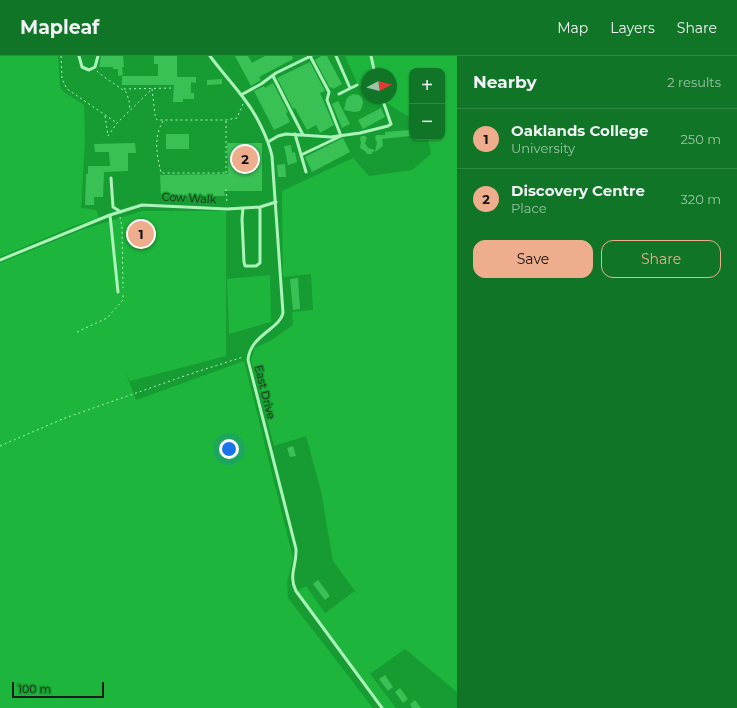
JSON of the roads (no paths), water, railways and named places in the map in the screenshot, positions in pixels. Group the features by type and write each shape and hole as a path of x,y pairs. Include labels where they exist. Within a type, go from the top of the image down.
{"lane":[{"path":"79,56 80,64 84,69 89,70 95,67 98,56"},
{"path":"241,95 310,56 329,92 327,100 341,136"},
{"path":"336,56 350,88"},
{"path":"371,56 374,68"},
{"path":"206,61 210,57"},
{"name":"East Drive","path":"210,57 246,101 268,142 272,156 282,316 252,346 248,356 250,372 296,549 292,584 382,708"},
{"path":"273,76 303,135"},
{"path":"339,94 357,85"},
{"path":"268,142 278,136 286,134 331,137 360,133 390,125 384,104"},
{"path":"295,134 306,172"},
{"path":"301,155 341,136"},
{"path":"111,178 113,207 121,212"},
{"name":"Cow Walk","path":"0,260 110,215 142,205 227,209 260,207 276,202"},
{"path":"243,208 242,219 244,262 245,266 256,266 260,263 260,207"},
{"path":"110,215 118,292"}],"place":[{"name":"Discovery Centre","path":"245,159"},
{"name":"Oaklands College","path":"141,234"}]}
